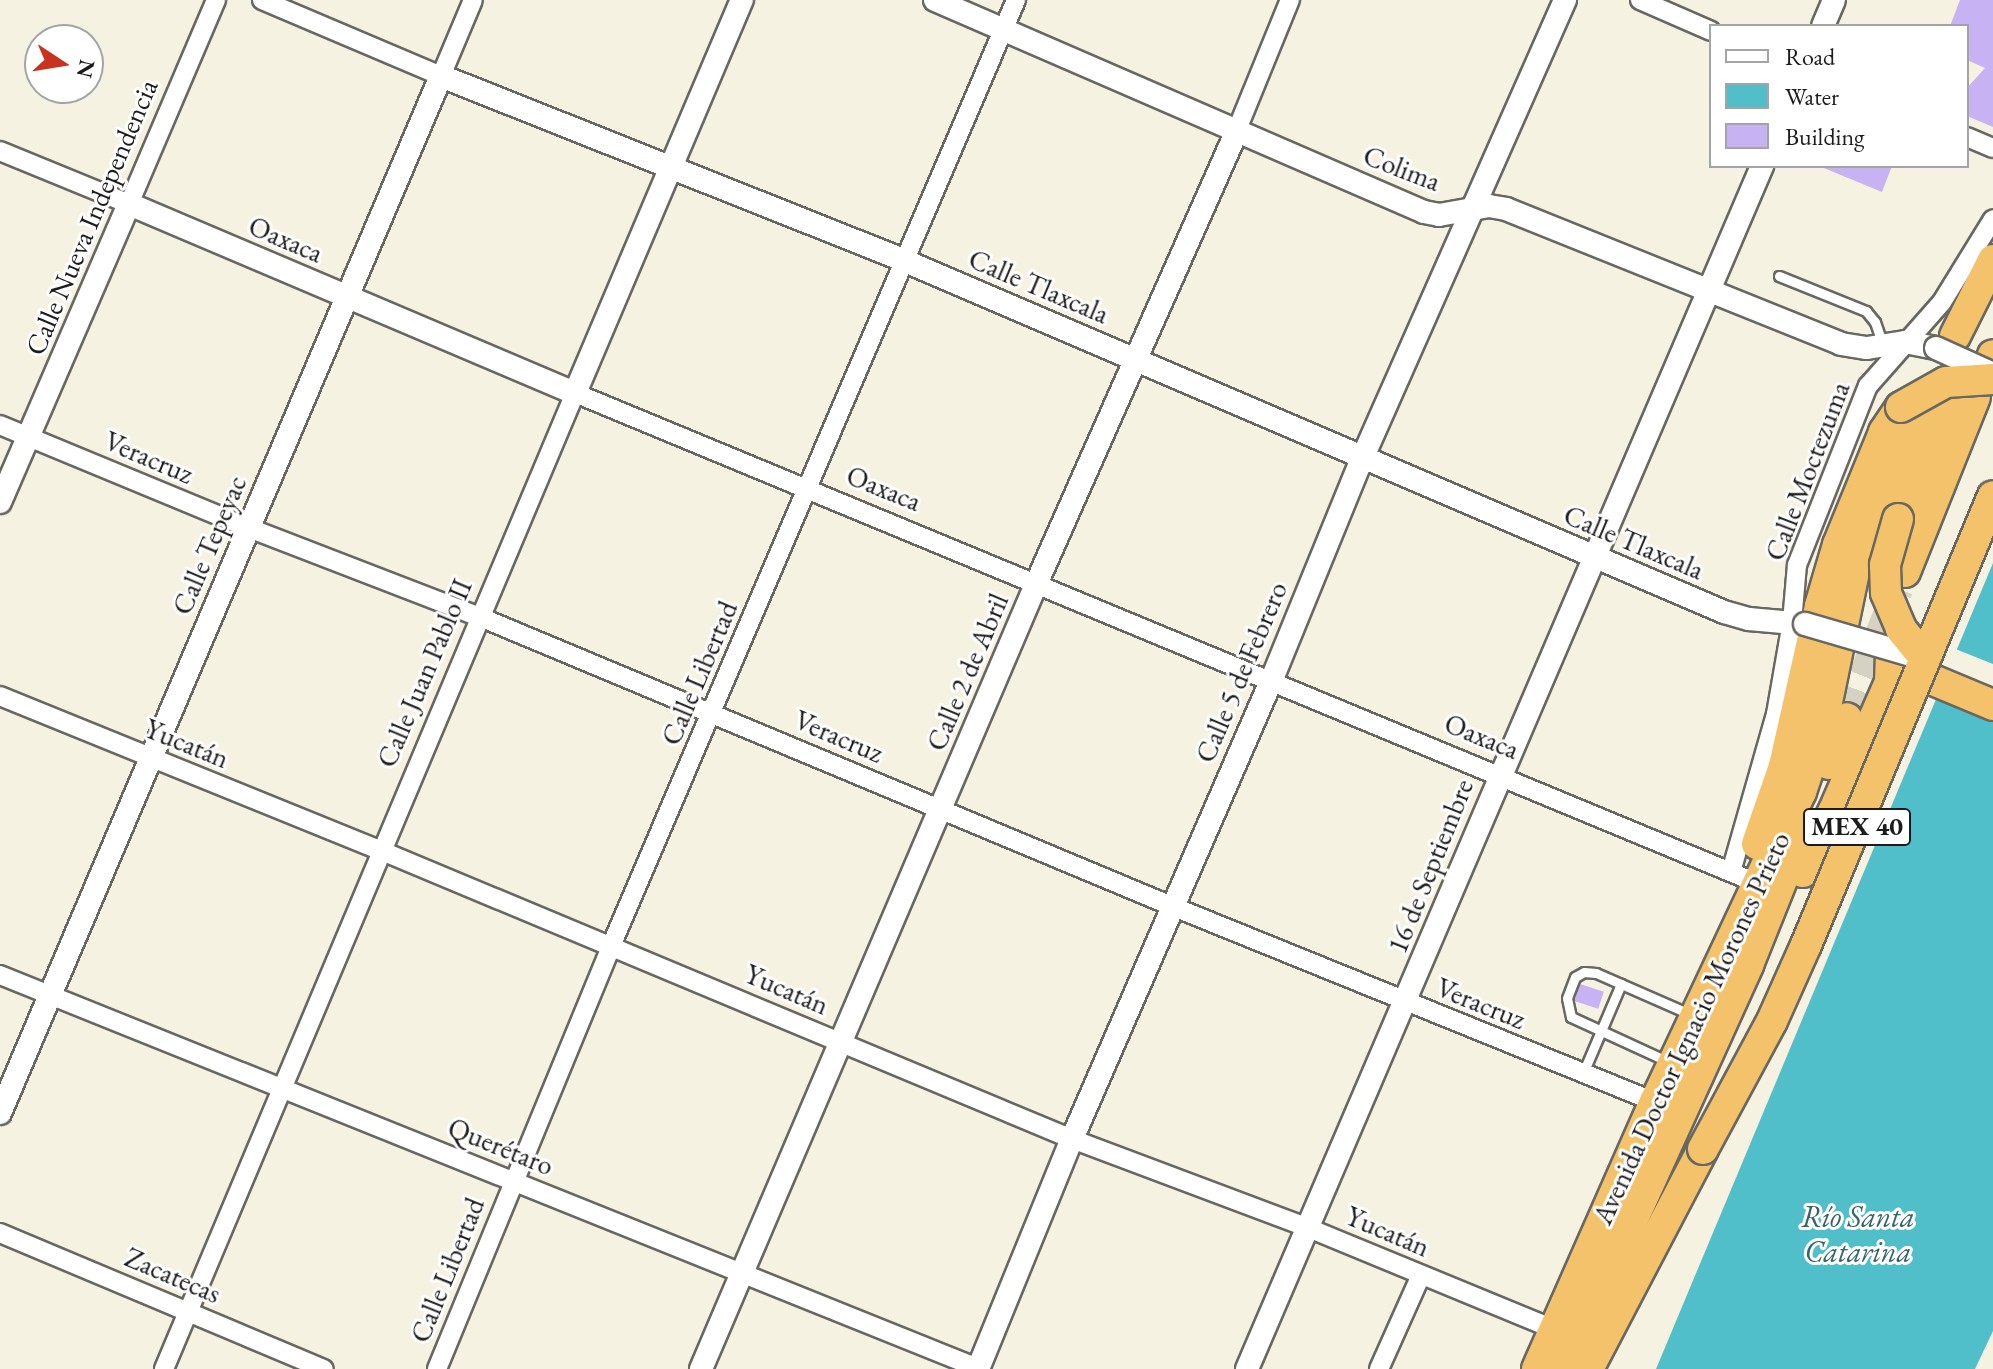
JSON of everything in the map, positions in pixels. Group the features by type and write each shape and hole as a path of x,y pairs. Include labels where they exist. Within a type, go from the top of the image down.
{"highway":[{"path":"1993,260 1973,367 1898,519 1885,565 1886,593 1901,629 1925,659 1993,687"},
{"path":"1905,572 1973,367 1993,293"},
{"path":"1742,915 1738,875 1784,766 1820,606 1838,545 1884,432 1946,382 1973,367"},
{"name":"Avenida Doctor Ignacio Morones Prieto","path":"1588,1369 1579,1335 1655,1102 1801,792 1821,731 1854,571 1911,408"},
{"name":"Avenida Doctor Ignacio Morones Prieto","path":"1537,1369 1579,1335 1772,1021 1873,789 1993,496"},
{"path":"1751,959 1771,933 1834,810 1890,682 1891,651"},
{"path":"1890,682 1917,676 1993,705"},
{"name":"MEX 40","path":"1565,1369 1751,959 1847,718"}],"street":[{"name":"Calle Nueva Independencia","path":"0,502 216,0"},
{"name":"Calle Tlaxcala","path":"262,0 670,169 905,261 1594,559 1724,612 1749,619 1799,623 1925,659"},
{"name":"Calle Tepeyac","path":"0,1113 473,0"},
{"name":"Calle Juan Pablo II","path":"164,1369 742,0"},
{"name":"Colima","path":"935,0 1004,27 1236,132 1424,212 1439,215 1474,208 1506,209 1841,344 1867,348 1905,342 1973,367"},
{"name":"Calle Libertad","path":"437,1369 611,946 1016,0"},
{"name":"Calle 2 de Abril","path":"701,1369 1037,582 1236,132 1290,0"},
{"name":"Calle 5 de Febrero","path":"979,1369 1072,1139 1270,684 1362,459 1565,0"},
{"path":"1640,0 1709,30"},
{"path":"1824,24 1834,0"},
{"path":"1969,138 1993,148"},
{"name":"Oaxaca","path":"0,151 345,298 1037,582 1270,684 1500,775 1738,875"},
{"name":"16 de Septiembre","path":"1247,1369 1761,168"},
{"name":"Calle Moctezuma","path":"1738,875 1799,623 1797,565 1868,386 1942,302 1993,219"},
{"name":"Veracruz","path":"0,425 249,528 480,617 1174,907 1655,1102"},
{"name":"Yucatán","path":"0,696 382,851 1072,1139 1579,1335"},
{"name":"Querétaro","path":"0,975 979,1369"},
{"name":"Zacatecas","path":"0,1233 324,1369"},
{"path":"1379,1369 1421,1275"}],"lane":[{"path":"1779,276 1866,311 1875,322 1883,345"},
{"path":"1673,1064 1576,1022 1568,1012 1567,998 1575,977 1589,972 1695,1016"},
{"path":"1583,1073 1621,984"}],"water":[{"name":"Río Santa Catarina","path":"1993,563 1993,1331 1975,1369 1656,1369"}],"pier":[{"path":"1953,648 1993,664 1993,715 1935,690"}],"building":[{"path":"1960,0 1993,0 1993,127 1969,117 1969,86 1985,68 1969,61 1969,24 1951,24"},
{"path":"1824,168 1891,168 1882,192"},
{"path":"1580,984 1604,992 1598,1009 1574,1001"}],"tunnel":[{"path":"1847,718 1898,589"}]}
